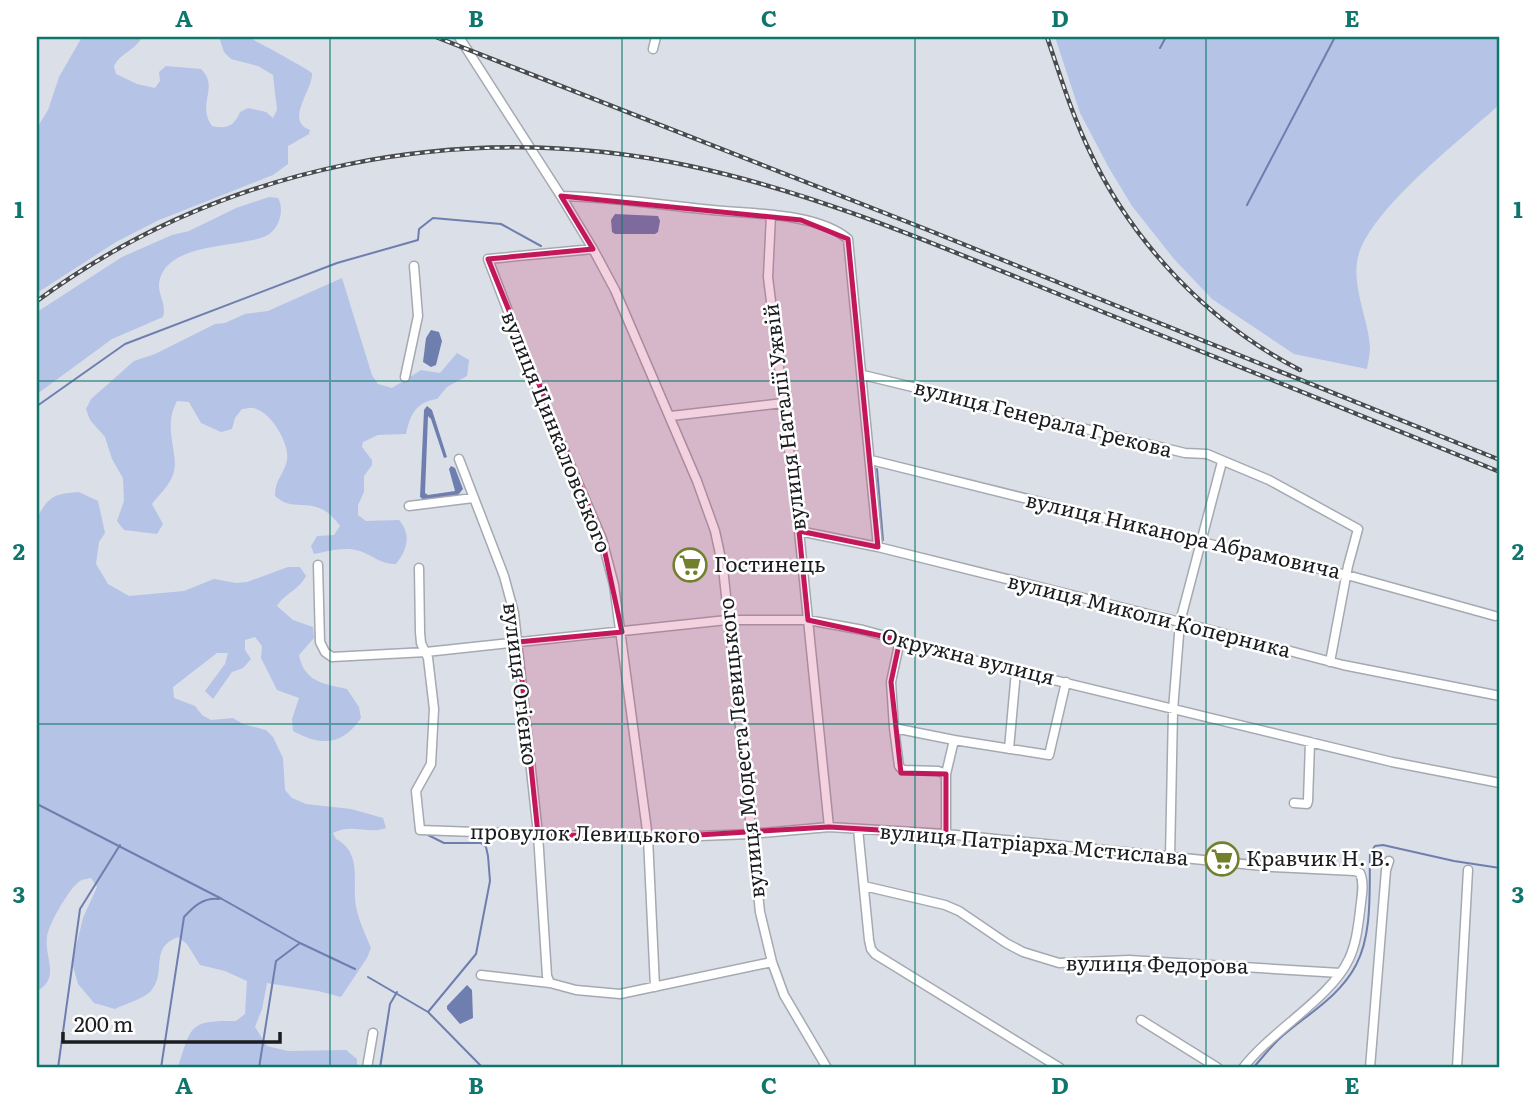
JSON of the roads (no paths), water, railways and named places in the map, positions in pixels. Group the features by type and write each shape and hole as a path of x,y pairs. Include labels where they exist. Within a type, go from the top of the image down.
{"street":[{"name":"вулиця Модеста Левицького","path":"459,37 561,196 615,290 671,416 715,531 723,568 760,912 772,962 784,995 827,1068"},
{"path":"653,49 656,37"},
{"path":"561,196 781,215 828,227 849,239 878,547"},
{"name":"вулиця Наталії Ужвій","path":"771,215 768,277 799,531 829,827"},
{"name":"вулиця Цинкаловського","path":"593,249 488,259 537,387 602,539 614,585 648,838 655,987"},
{"path":"405,377 418,316 414,266"},
{"name":"вулиця Генерала Грекова","path":"863,375 1185,453 1199,452 1269,480 1357,529 1347,575"},
{"path":"671,416 738,406 783,403"},
{"name":"вулиця Огієнко","path":"459,458 504,576 514,613 538,834 545,953 550,983"},
{"name":"вулиця Никанора Абрамовича","path":"871,460 1201,542 1347,575 1495,616"},
{"path":"1170,858 1173,710 1180,622 1222,462"},
{"path":"409,506 473,498"},
{"name":"вулиця Миколи Коперника","path":"799,531 878,547 1330,662 1500,696"},
{"name":"Окружна вулиця","path":"318,565 320,642 324,652 332,657 426,652 727,620 808,620 863,630 1016,671 1392,762 1500,783"},
{"path":"419,568 420,632 421,643 426,652"},
{"path":"1330,662 1347,575"},
{"path":"900,640 891,682 900,766 902,770 938,771 946,774"},
{"name":"провулок Левицького","path":"426,652 434,709 433,746 431,764 416,791 419,830 648,838 751,834"},
{"path":"1009,749 1016,671"},
{"path":"894,728 1049,755 1066,682"},
{"path":"946,834 946,774 954,740"},
{"path":"1294,803 1307,804 1308,801 1310,742"},
{"name":"вулиця Патріарха Мстислава","path":"751,834 829,827 946,834 1170,858 1355,871 1360,873 1363,886 1356,937 1348,961 1340,973"},
{"path":"858,829 869,940 875,954 1060,1068"},
{"path":"1370,1068 1385,870 1389,861"},
{"path":"1457,1068 1468,870"},
{"name":"вулиця Федорова","path":"864,886 945,905 1023,952 1059,963 1129,960 1340,973"},
{"path":"481,975 620,994 772,962"},
{"path":"1243,1068 1257,1050 1340,973"},
{"path":"1141,1020 1219,1068"},
{"path":"368,1068 373,1032"}],"waterway":[{"path":"1160,48 1166,37"},
{"path":"1247,205 1335,37"},
{"path":"37,406 125,344 337,263 418,240 419,229 433,218 501,224 541,246"},
{"path":"877,469 883,540"},
{"path":"37,804 222,899 300,943 355,969"},
{"path":"428,835 444,843 481,843 486,847 490,881 476,954 428,1012"},
{"path":"58,1068 80,909 120,845"},
{"path":"1253,1068 1278,1040 1331,997 1356,965 1368,925 1370,853 1375,846 1383,845 1500,868"},
{"path":"161,1068 184,917 200,903 219,899"},
{"path":"259,1068 276,961 300,943"},
{"path":"368,977 428,1012 483,1068"},
{"path":"380,1068 390,1004 397,992"}],"railway":[{"path":"436,37 928,230 1500,460"},
{"path":"1047,37 1090,152 1128,218 1177,278 1205,305 1267,351 1300,370"},
{"path":"37,301 109,254 186,215 266,185 349,164 434,151 519,148 605,152 690,166 739,178 884,225 1500,472"}],"place":[{"name":"Гостинець","path":"690,565"},
{"name":"Кравчик Н. В.","path":"1222,859"}]}
